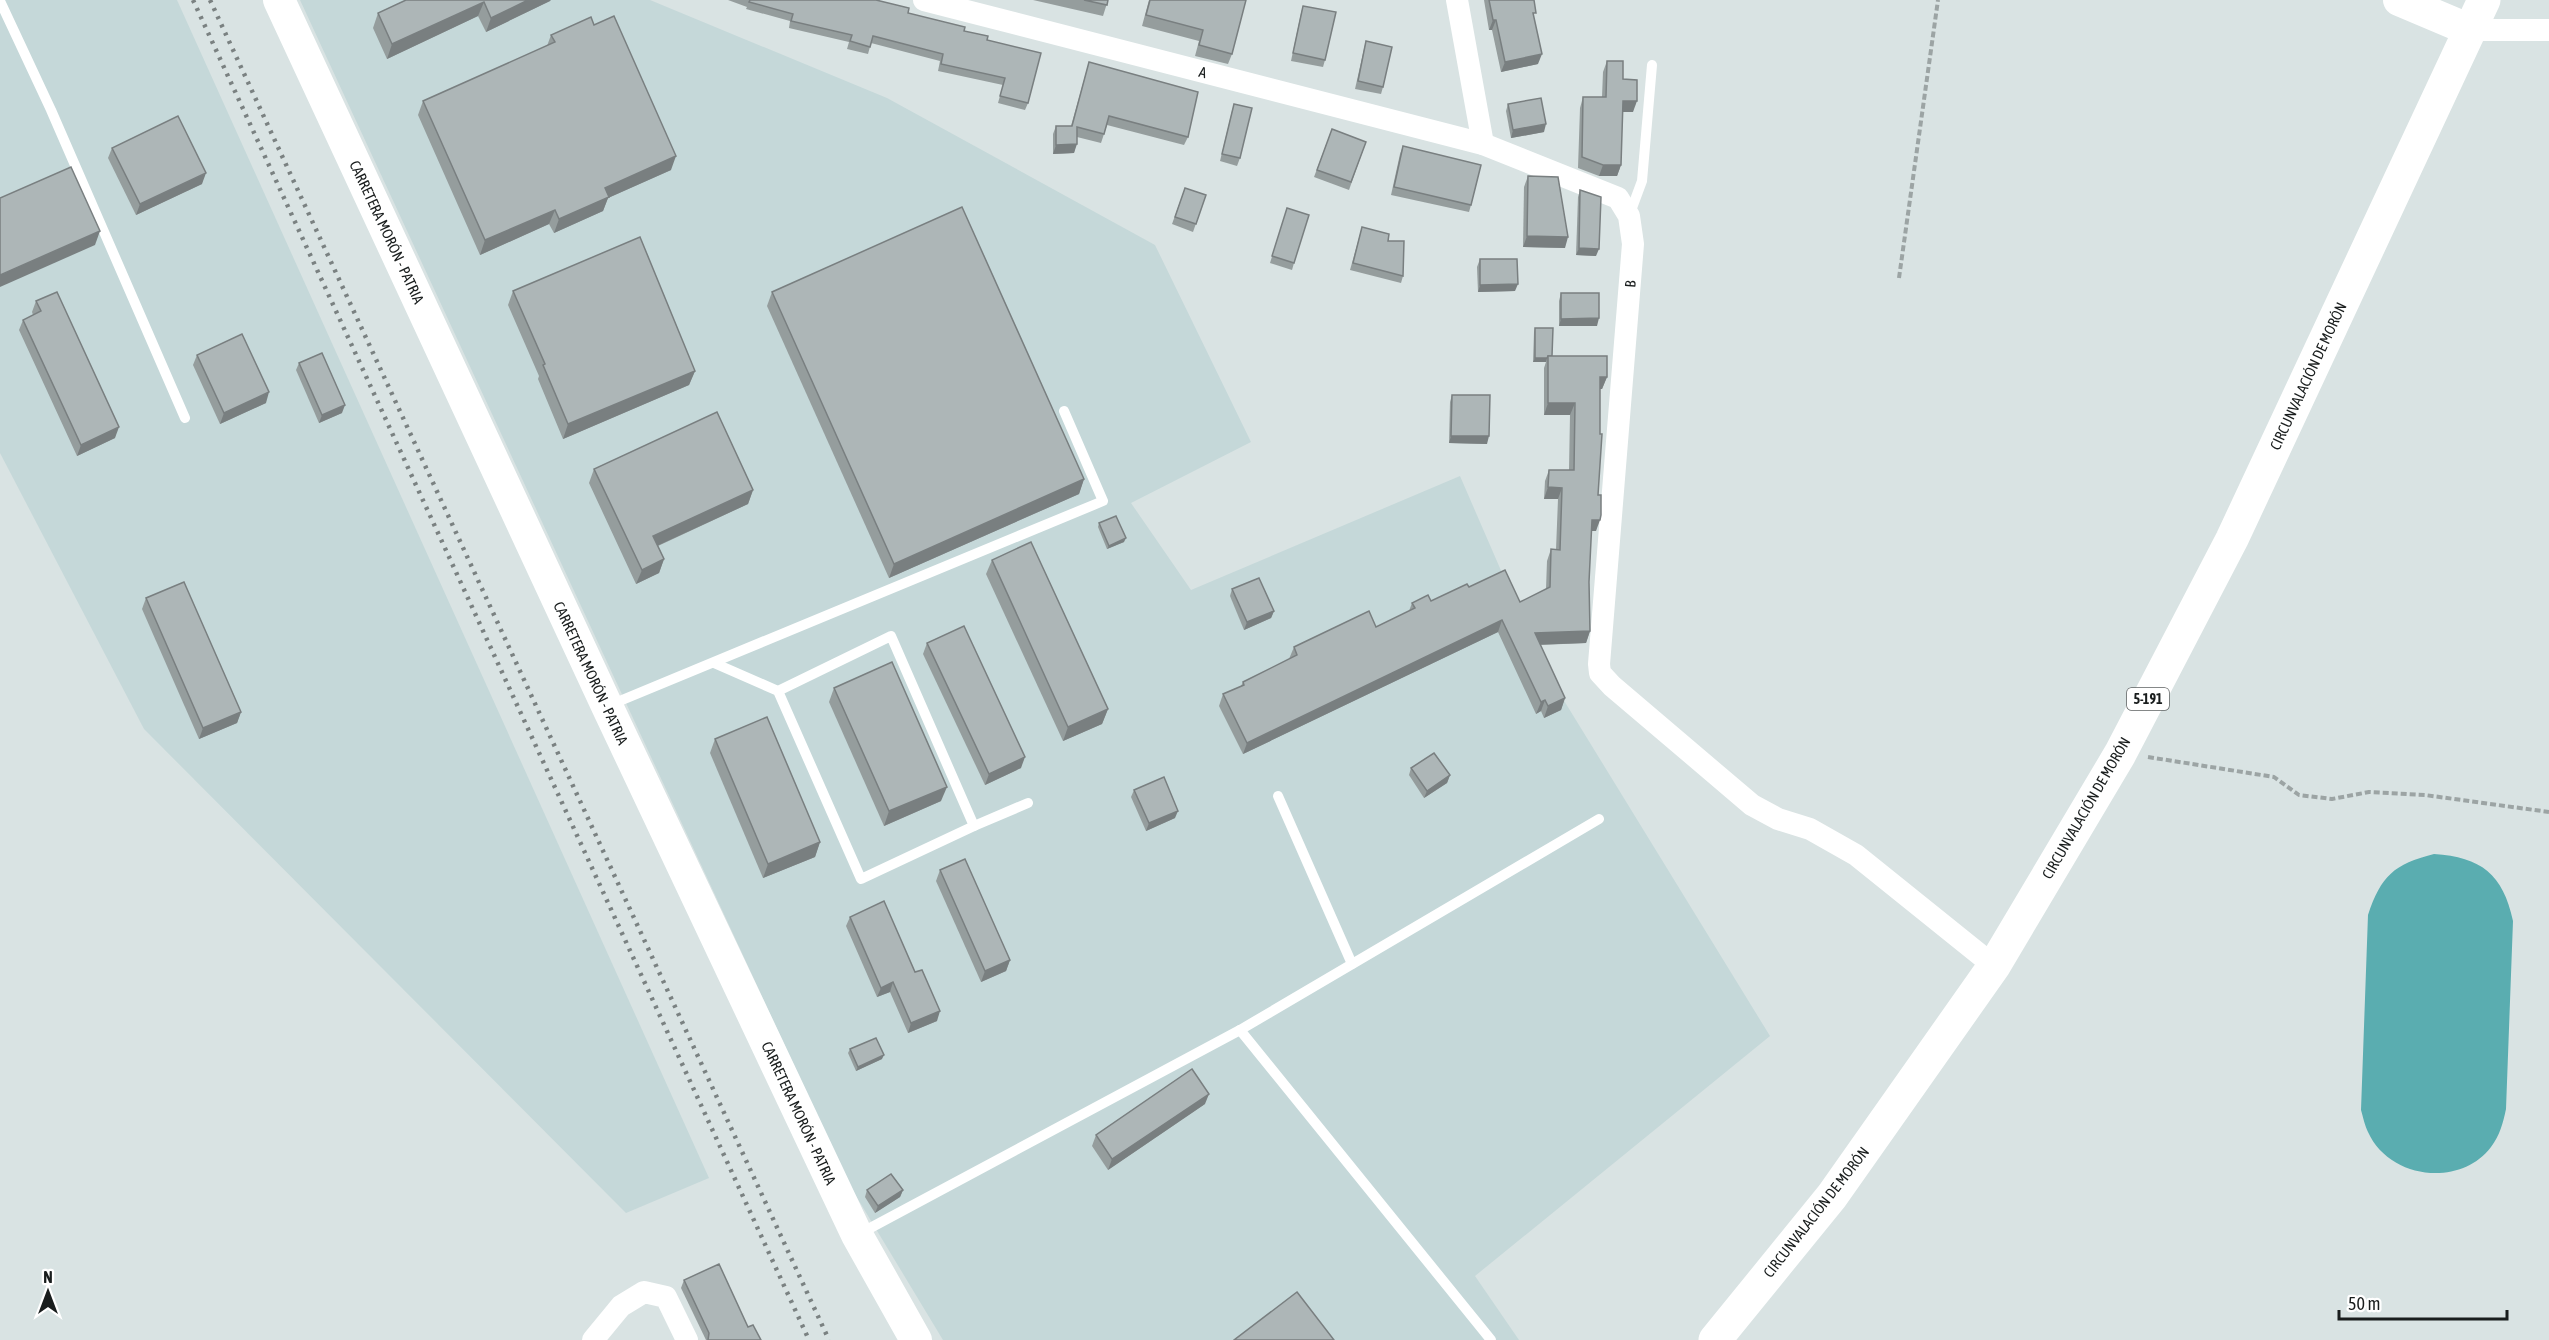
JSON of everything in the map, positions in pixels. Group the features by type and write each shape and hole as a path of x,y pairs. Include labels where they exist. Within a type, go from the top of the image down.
{"main road":[{"name":"CARRETERA MORÓN - PATRIA","path":"279,0 607,706 857,1235 916,1340"},
{"path":"2400,0 2470,30"},
{"name":"CIRCUNVALACIÓN DE MORÓN","path":"1715,1340 1832,1196 1994,966 2120,754 2232,539 2484,0"}],"street":[{"name":"A","path":"924,0 1483,144"},
{"path":"1457,0 1483,144 1618,198 1629,216"},
{"path":"2470,30 2549,30"},
{"name":"B","path":"1629,216 1633,244 1600,673 1612,686 1752,805 1778,819 1810,829 1856,855 1940,920 1994,966"},
{"path":"593,1340 621,1306 644,1292 666,1297 687,1340"}],"lane":[{"path":"0,1 51,110 185,418"},
{"path":"1629,216 1642,181 1652,65"},
{"path":"607,706 1103,501 1064,411"},
{"path":"778,691 891,636 974,826"},
{"path":"714,663 778,691 861,879 1028,803"},
{"path":"1278,796 1352,964"},
{"path":"857,1235 1239,1030 1599,819"},
{"path":"1239,1030 1488,1339"}],"path":[{"path":"1899,278 1938,0"},
{"path":"2120,754 2274,777 2299,795 2332,799 2368,792 2425,795 2549,812"}],"shaded area":[{"path":"0,0 177,0 709,1178 626,1213 144,729 0,453"},
{"path":"300,0 650,0 887,98 1155,245 1251,442 1131,503 1191,590 1460,476 1519,612 1563,699 1770,1036 1475,1276 1519,1340 943,1340 850,1186"}],"water":[{"path":"2434,854 2465,859 2487,871 2503,891 2513,921 2504,1119 2491,1147 2478,1160 2462,1169 2444,1173 2408,1168 2392,1160 2378,1148 2368,1132 2361,1110 2368,915 2378,890 2391,874 2409,862"}],"building":[{"path":"406,0 528,0 491,18 484,2 392,44 378,13"},
{"path":"750,0 876,0 909,8 908,13 965,27 964,31 988,36 987,40 1041,53 1028,103 1000,96 1005,78 941,64 943,54 873,36 870,47 850,41 852,35 791,21 793,14 749,2"},
{"path":"1084,0 1108,0 1107,5"},
{"path":"1150,0 1246,0 1232,54 1199,45 1203,30 1146,15"},
{"path":"1489,0 1534,0 1536,13 1533,13 1542,54 1505,62"},
{"path":"1303,6 1336,12 1325,60 1293,53"},
{"path":"614,16 676,156 605,188 609,197 559,219 555,210 485,240 423,101 555,42 551,35 591,17 594,25"},
{"path":"1366,41 1392,47 1383,87 1358,81"},
{"path":"1607,61 1623,61 1623,79 1637,80 1637,101 1623,101 1621,165 1603,165 1582,157 1583,97 1606,97"},
{"path":"1089,62 1198,92 1188,137 1109,116 1104,134 1077,127 1077,144 1056,145 1056,126 1072,126"},
{"path":"1541,98 1546,124 1513,130 1508,104"},
{"path":"1234,104 1252,108 1240,158 1222,154"},
{"path":"178,116 206,173 140,204 112,148"},
{"path":"1332,129 1366,142 1351,182 1317,170"},
{"path":"1403,146 1481,165 1471,205 1394,187"},
{"path":"71,167 100,231 0,275 0,198"},
{"path":"1528,176 1558,177 1568,237 1527,236"},
{"path":"1185,188 1206,195 1196,224 1175,217"},
{"path":"1580,190 1601,197 1599,249 1579,248"},
{"path":"962,207 1084,479 894,564 772,292"},
{"path":"1287,208 1309,215 1294,263 1272,256"},
{"path":"1362,227 1389,234 1388,241 1404,241 1403,276 1353,263"},
{"path":"640,237 695,371 568,424 513,291"},
{"path":"1480,259 1517,259 1518,284 1480,285"},
{"path":"57,292 119,427 81,445 23,320 41,311 36,301"},
{"path":"1561,293 1599,293 1599,318 1561,319"},
{"path":"1535,328 1553,328 1552,356 1535,358"},
{"path":"242,334 269,392 224,413 197,355"},
{"path":"322,353 345,405 322,415 299,363"},
{"path":"1548,356 1607,356 1607,377 1600,377 1600,434 1602,434 1598,495 1601,495 1601,515 1600,520 1592,520 1589,582 1590,631 1535,633 1565,698 1548,706 1545,700 1541,702 1502,620 1247,743 1223,694 1244,685 1243,682 1297,655 1294,647 1369,611 1376,627 1415,608 1412,603 1428,595 1431,601 1505,570 1520,602 1550,587 1551,549 1560,550 1562,488 1548,487 1549,470 1574,470 1575,403 1548,403"},
{"path":"1452,395 1490,395 1489,436 1451,436"},
{"path":"717,412 753,490 653,536 664,559 642,570 594,469"},
{"path":"1116,516 1126,538 1109,546 1099,523"},
{"path":"1031,542 1108,709 1068,727 992,560"},
{"path":"1259,578 1274,611 1247,622 1232,589"},
{"path":"184,582 241,712 203,728 146,598"},
{"path":"964,626 1025,757 989,774 927,643"},
{"path":"892,662 947,787 889,811 834,688"},
{"path":"767,717 820,842 768,864 715,739"},
{"path":"1434,753 1450,775 1427,791 1411,768"},
{"path":"1164,777 1178,811 1149,823 1134,790"},
{"path":"965,859 1010,960 985,971 940,870"},
{"path":"884,901 915,972 922,970 940,1011 911,1023 893,982 881,988 850,917"},
{"path":"876,1038 884,1055 858,1067 850,1049"},
{"path":"1192,1069 1209,1094 1112,1159 1096,1135"},
{"path":"891,1174 903,1190 878,1206 867,1190"},
{"path":"719,1264 748,1327 753,1325 761,1340 708,1340 709,1333 684,1280"},
{"path":"1297,1292 1334,1340 1234,1340"}],"railway":[{"path":"193,0 809,1340"},
{"path":"210,0 829,1340"}]}
